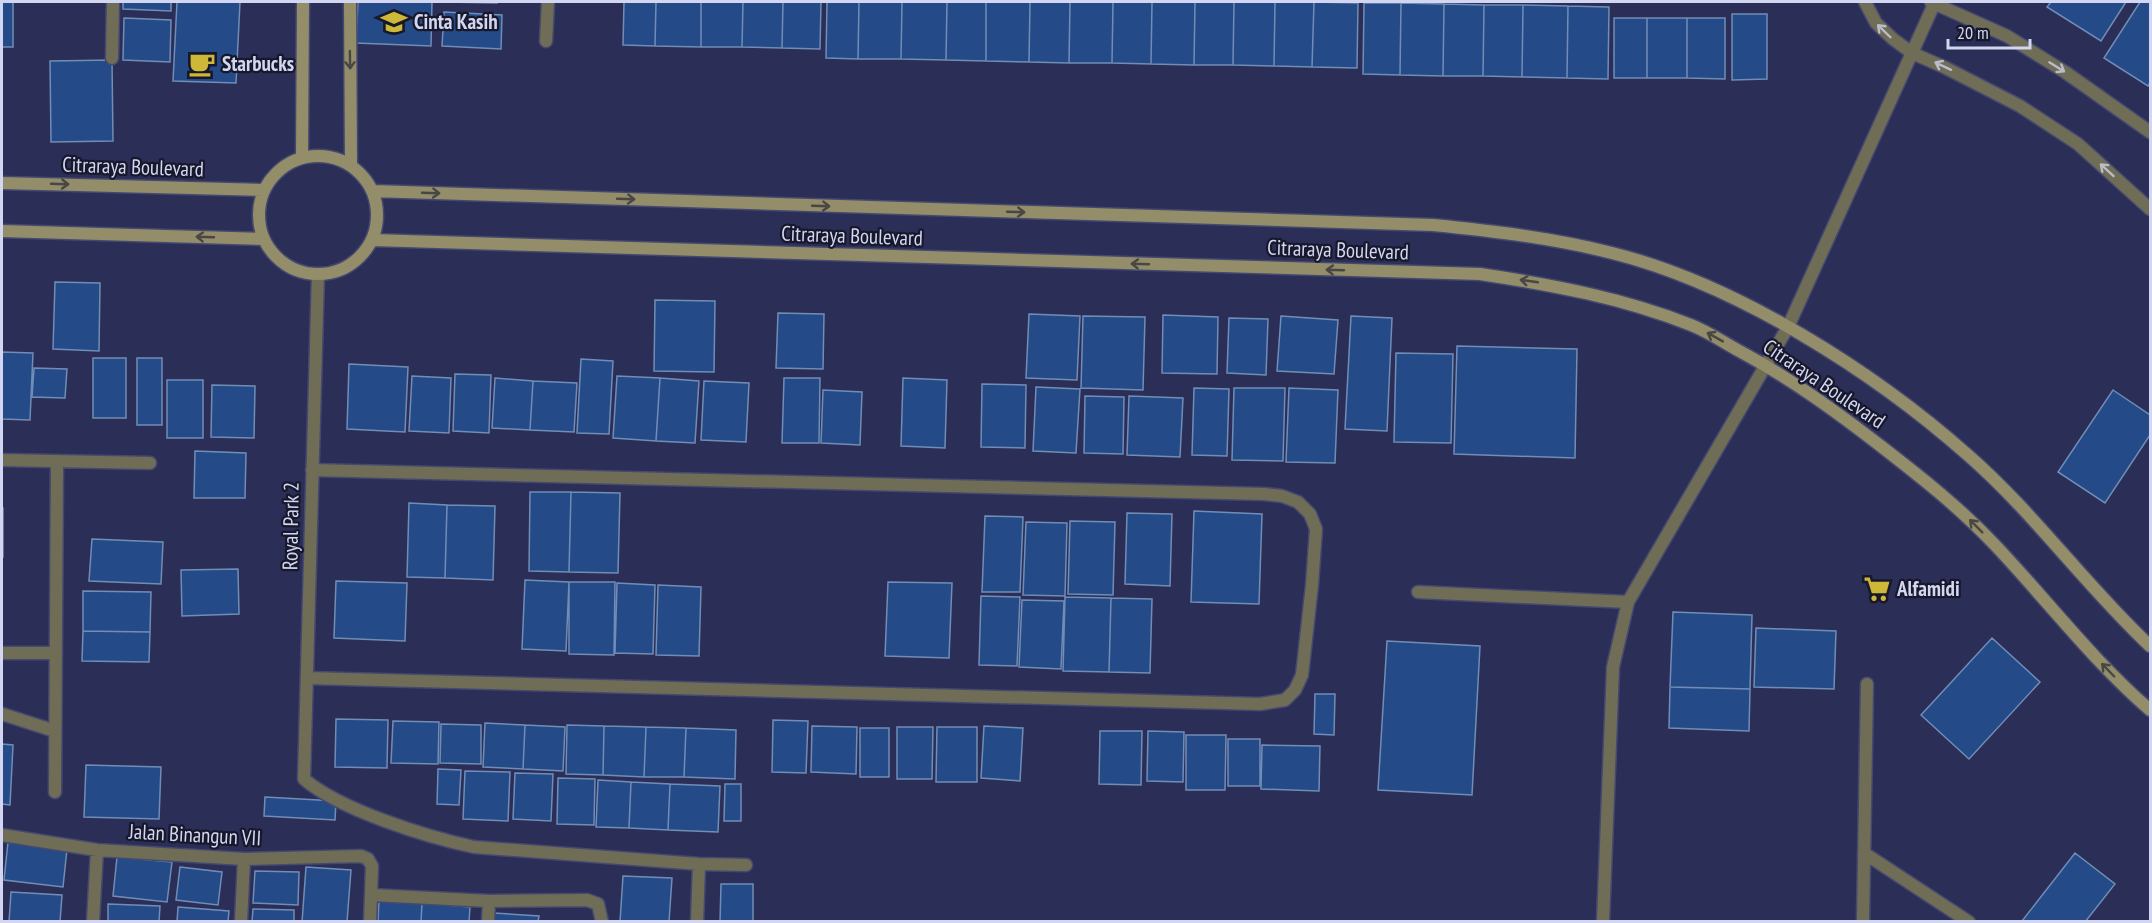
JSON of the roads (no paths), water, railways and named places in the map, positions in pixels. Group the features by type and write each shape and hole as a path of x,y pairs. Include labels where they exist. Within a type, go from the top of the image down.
{"main road":[{"path":"302,158 303,2"},
{"path":"350,2 351,165"},
{"path":"319,156 351,165 364,177 373,191 378,207 378,224 373,240 363,254 350,265 334,272 318,274 301,272 285,265 273,254 264,239 259,223 259,206 264,190 273,176 286,165 302,158 319,156"},
{"name":"Citraraya Boulevard","path":"2,183 264,190"},
{"name":"Citraraya Boulevard","path":"373,191 1433,225 1522,234 1613,253 1687,277 1788,327 1891,393 1969,456 2036,522 2121,619 2151,646"},
{"path":"2,231 264,239"},
{"name":"Citraraya Boulevard","path":"373,240 1480,274 1545,284 1630,303 1694,326 1766,366 1826,404 1917,472 1953,503 1995,545 2082,643 2151,710"}],"street":[{"path":"112,58 113,2"},
{"path":"546,41 548,2"},
{"path":"1865,2 1876,23 1912,53 2020,106 2078,144 2151,209"},
{"path":"1603,921 1613,667 1628,603 1788,327 1933,2 2007,36 2065,72 2151,132"},
{"name":"Royal Park 2","path":"318,274 304,779 328,796 441,840 474,847 699,864"},
{"path":"2,460 150,463"},
{"path":"55,792 57,461"},
{"path":"307,678 1260,704 1285,700 1296,690 1302,675 1316,529 1310,514 1298,502 1282,496 1264,494 312,470"},
{"path":"1418,592 1628,603"},
{"path":"2,652 56,653"},
{"path":"1863,921 1867,684"},
{"path":"2,714 55,731"},
{"name":"Jalan Binangun VII","path":"2,835 97,850 244,859 361,856 368,859 372,866 372,895"},
{"path":"93,921 97,850"},
{"path":"1864,853 1969,921"},
{"path":"241,921 244,859"},
{"path":"697,921 699,864 746,865"},
{"path":"370,921 372,895 489,901 594,901 598,904 602,921"},
{"path":"488,921 489,901"}],"place":[{"name":"Cinta Kasih","path":"394,22"},
{"name":"Starbucks","path":"202,64"},
{"name":"Alfamidi","path":"1877,589"}]}
